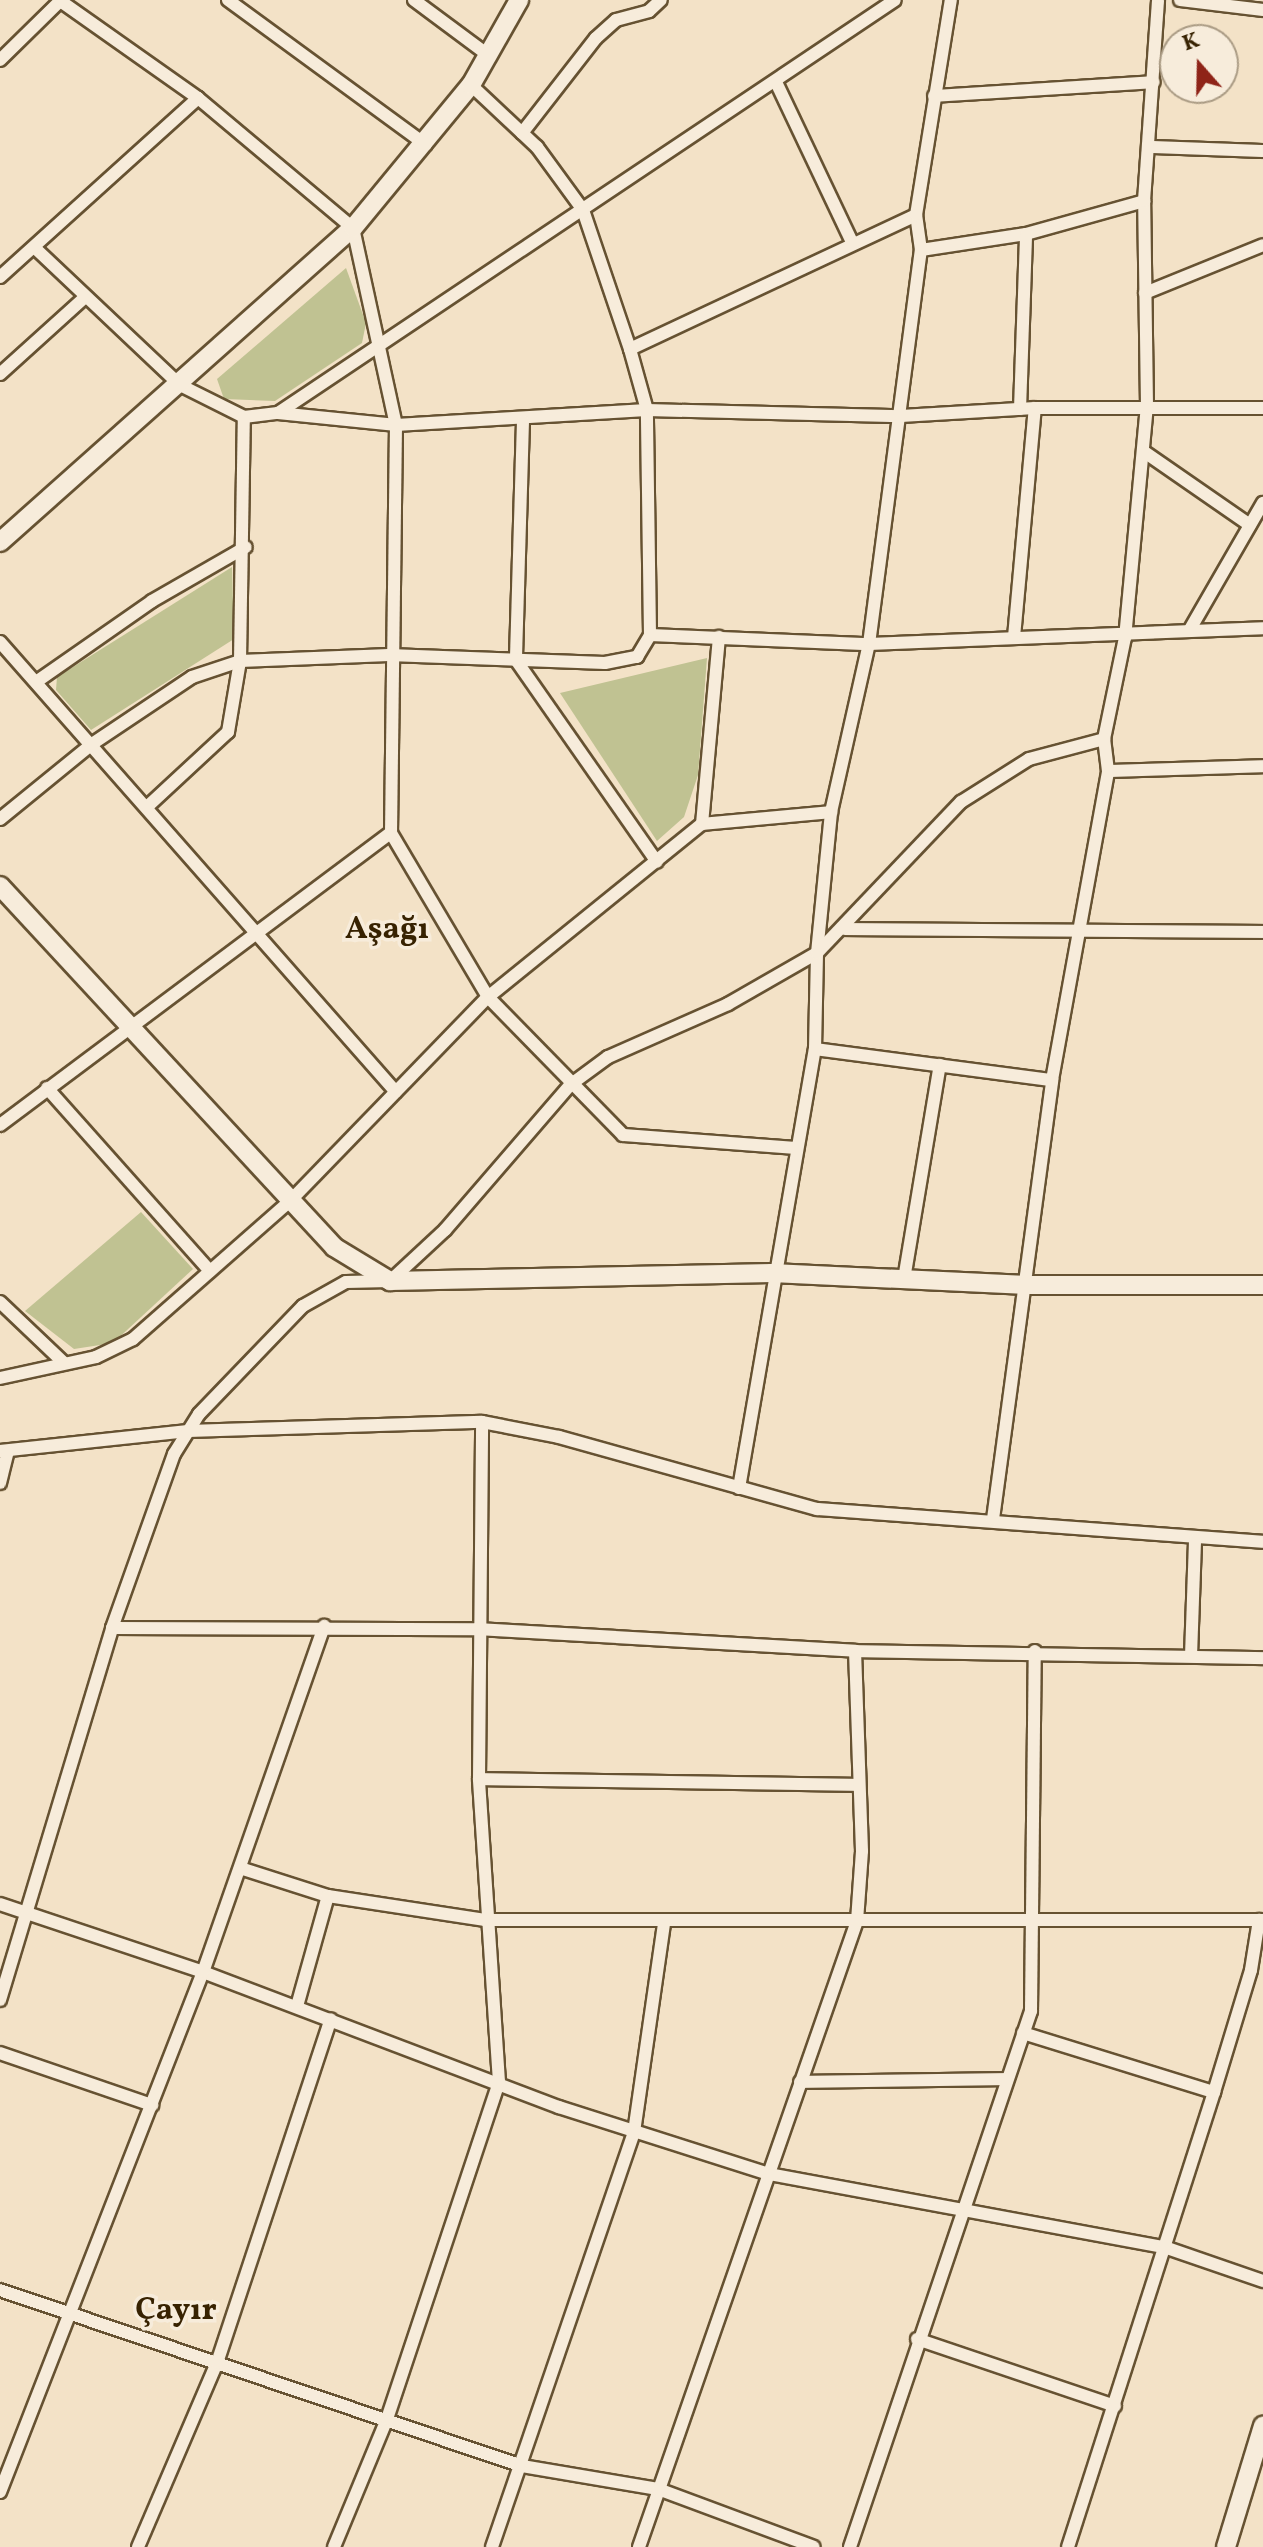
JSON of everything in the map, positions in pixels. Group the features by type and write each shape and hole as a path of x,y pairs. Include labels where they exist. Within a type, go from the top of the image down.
{"street":[{"path":"0,60 60,0 198,98 353,228 381,344 396,425 389,655 391,833 488,997 570,1085 623,1135 797,1148"},
{"path":"228,0 426,145"},
{"path":"414,0 488,55"},
{"path":"0,542 353,228 426,145 471,85 519,0"},
{"path":"522,133 596,38 616,20 649,11 661,0"},
{"path":"278,413 895,0"},
{"path":"739,1488 772,1273 815,1049 817,953 831,812 869,644 921,250 916,215 951,0"},
{"path":"993,1519 1022,1285 1052,1080 1108,771 1104,739 1125,638 1147,406 1144,201 1152,147 1158,0"},
{"path":"1180,0 1263,10"},
{"path":"776,82 852,242"},
{"path":"934,96 1154,82"},
{"path":"0,819 92,744 192,677 240,661 389,655 516,660 637,657 650,635 647,410 630,349 583,210 522,133 471,85"},
{"path":"0,277 198,98"},
{"path":"1152,147 1263,151"},
{"path":"921,250 1026,234 1144,201"},
{"path":"630,349 852,242 916,215"},
{"path":"1020,409 1026,234"},
{"path":"1145,293 1263,245"},
{"path":"35,248 83,299 180,385 244,417 278,413 396,425 523,421 647,410 901,416 1035,408 1263,408"},
{"path":"0,374 83,299"},
{"path":"1014,637 1035,408"},
{"path":"148,806 228,732 240,661 246,547 244,417"},
{"path":"523,421 516,660 657,862"},
{"path":"1143,451 1250,525"},
{"path":"1189,631 1263,503"},
{"path":"36,682 152,601 246,547"},
{"path":"650,635 869,644 1014,637 1125,638 1263,628"},
{"path":"702,824 719,637"},
{"path":"0,642 260,932 396,1092"},
{"path":"390,1281 445,1230 570,1085 608,1057 728,1004 817,953 845,929 961,802 1029,759 1104,739"},
{"path":"1108,771 1263,766"},
{"path":"0,1378 125,1345 290,1201 488,997 702,824 831,812"},
{"path":"0,1125 128,1024 260,932 391,833"},
{"path":"0,886 334,1247 390,1281"},
{"path":"845,929 1263,932"},
{"path":"815,1049 1052,1080"},
{"path":"904,1279 940,1065"},
{"path":"47,1088 210,1271"},
{"path":"0,2000 29,1917 112,1628 174,1454 188,1431 236,1372 303,1306 346,1282 390,1281 772,1273 1022,1285 1263,1285"},
{"path":"0,1302 64,1363"},
{"path":"334,2547 387,2419 499,2082 485,1920 479,1779 477,1629 482,1422"},
{"path":"0,1483 4,1451 188,1431 482,1422 559,1437 817,1509 993,1519 1195,1540 1263,1542"},
{"path":"1191,1656 1195,1540"},
{"path":"112,1628 324,1626 477,1629 855,1651 1035,1651 1263,1658"},
{"path":"0,2492 66,2313 81,2295 203,1972 324,1626"},
{"path":"639,2547 857,1921 859,1785 855,1651"},
{"path":"850,2547 917,2339 1031,2011 1035,1921 1035,1651"},
{"path":"479,1779 859,1785"},
{"path":"240,1868 328,1896 485,1920 664,1924 1261,1920 1251,1970 1167,2248 1068,2547"},
{"path":"297,2006 328,1896"},
{"path":"0,1904 29,1917 203,1972 634,2132 769,2174 961,2213 1167,2248 1263,2281"},
{"path":"492,2547 634,2132 664,1924"},
{"path":"138,2547 217,2363 331,2019"},
{"path":"1023,2033 1214,2092"},
{"path":"0,2053 152,2105"},
{"path":"800,2082 1005,2079"},
{"path":"0,2290 522,2466 658,2489 814,2547"},
{"path":"917,2339 1115,2406"},
{"path":"1226,2547 1263,2426"}],"green space":[{"path":"346,268 366,323 362,343 275,401 224,399 217,379"},
{"path":"232,567 234,639 91,730 56,690 57,677"},
{"path":"707,658 698,775 684,817 657,841 560,693"},
{"path":"141,1212 193,1269 113,1343 74,1349 25,1311"}],"district":[{"name":"Aşağı","path":"387,930"},
{"name":"Çayır","path":"176,2311"}]}
